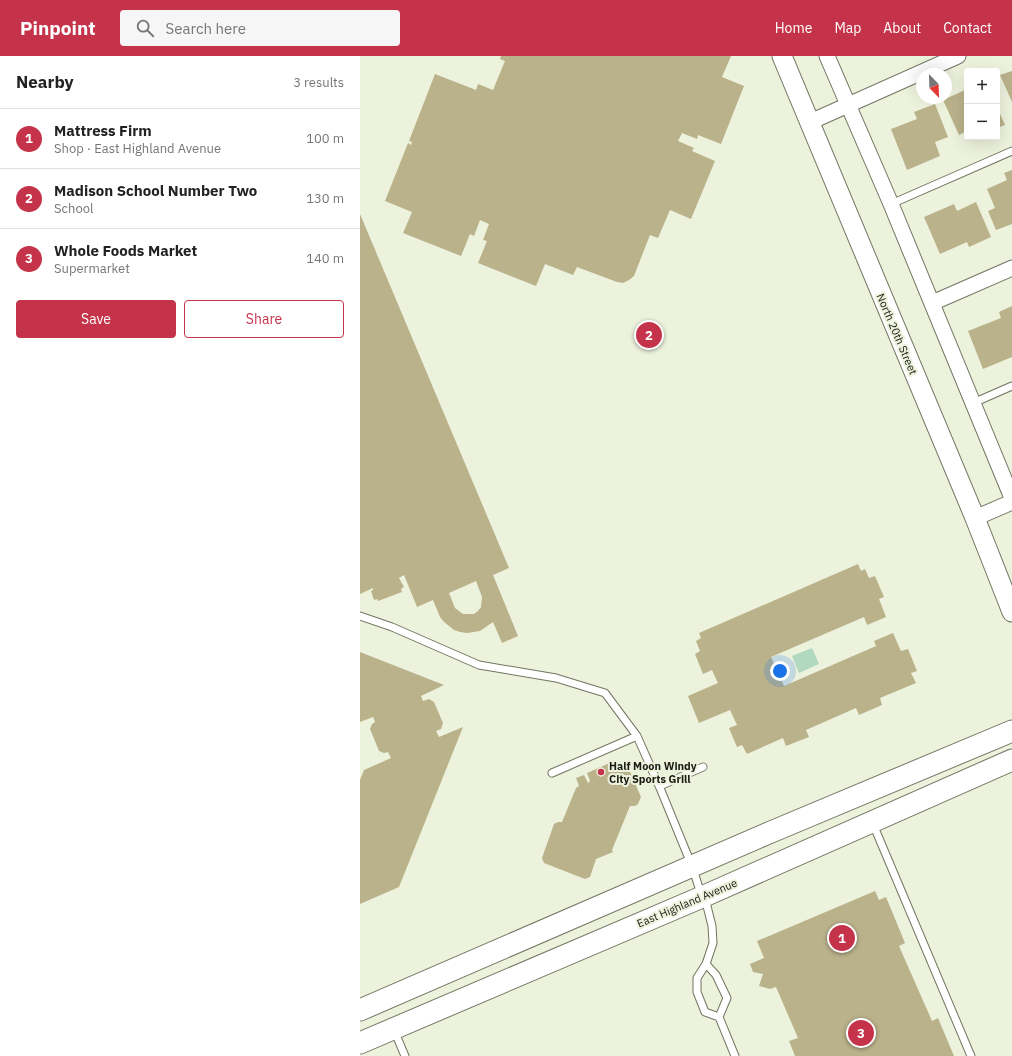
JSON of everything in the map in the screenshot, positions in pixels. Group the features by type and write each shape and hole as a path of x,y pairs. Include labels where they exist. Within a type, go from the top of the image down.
{"main road":[{"path":"360,1010 692,866 1012,731"},
{"name":"East Highland Avenue","path":"360,1043 702,897 1012,760"},
{"path":"382,1000 394,1029"}],"street":[{"name":"North 20th Street","path":"782,56 975,518 1012,612"},
{"path":"827,56 891,204 1012,498"},
{"path":"810,122 849,106 958,56"},
{"path":"932,303 1012,268"},
{"path":"975,518 1012,502"}],"lane":[{"path":"891,204 1012,151"},
{"path":"973,403 1012,386"},
{"path":"360,616 392,627 479,665 556,678 605,693 637,736 660,786 692,866 702,897 707,906 712,926 713,943 706,964 697,978 697,992 705,1012 719,1017"},
{"path":"552,773 637,736"},
{"path":"660,786 703,767"},
{"path":"872,822 971,1056"},
{"path":"706,964 716,975 727,998 719,1017 735,1056"},
{"path":"394,1029 404,1056"}],"shaded area":[{"path":"812,648 819,664 799,673 792,656"}],"building":[{"path":"501,56 731,56 722,77 744,86 721,144 698,135 697,139 682,133 678,141 694,148 692,151 715,161 691,219 670,210 658,238 650,235 634,276 629,280 623,283 617,282 577,267 573,275 545,264 536,286 478,263 487,241 483,240 489,224 480,220 474,236 470,234 461,256 403,233 412,212 385,201 408,143 411,145 412,142 409,141 435,74 476,90 478,84 493,90 505,61 500,59"},
{"path":"1012,71 1012,102 1000,75"},
{"path":"964,90 964,132 959,135 945,104 952,104 952,96"},
{"path":"935,104 948,137 935,142 940,156 907,170 891,129 917,119 914,112"},
{"path":"1000,114 1005,125 1000,127"},
{"path":"1012,170 1012,224 996,230 988,211 995,208 987,189 1007,180 1004,173"},
{"path":"976,202 991,237 969,247 967,242 940,254 924,217 954,204 957,211"},
{"path":"360,214 509,568 493,575 518,636 502,643 493,622 480,631 467,633 454,630 440,617 433,600 417,607 404,575 399,578 404,587 401,589 402,592 378,601 377,599 374,600 371,591 373,588 360,594","holes":["476,581 482,597 481,607 478,611 474,614 463,614 455,608 449,593"]},
{"path":"1012,306 1012,357 983,369 968,331 1001,318 999,312"},
{"path":"858,564 861,571 865,569 869,578 875,576 884,597 879,599 886,617 867,625 864,617 771,657 784,686 876,646 874,641 893,633 901,651 908,649 917,671 911,673 916,683 880,698 882,705 859,715 856,708 806,730 809,737 786,746 783,738 747,754 742,745 737,747 729,728 737,725 730,710 699,723 688,696 718,683 712,670 703,674 695,654 700,651 696,641 701,638 699,633"},
{"path":"360,652 444,685 421,696 423,701 429,699 434,702 443,723 441,729 436,731 439,737 463,727 399,887 360,904 360,780 364,770 391,758 388,752 384,753 379,751 370,729 372,724 375,722 373,717 360,722"},
{"path":"612,762 615,771 628,767 641,797 638,804 635,806 630,806 612,850 613,852 596,859 590,877 585,879 544,863 542,858 554,824 562,822 576,788 579,786 576,778 584,775 588,783 590,781 587,773"},
{"path":"875,891 879,900 886,897 905,943 899,946 932,1021 938,1018 954,1056 795,1056 789,1041 798,1038 776,987 770,989 759,986 763,974 753,972 750,964 764,958 757,941"}],"place":[{"name":"Madison School Number Two","path":"649,335"},
{"name":"Half Moon Windy City Sports Grill","path":"601,772"},
{"name":"Mattress Firm","path":"842,938"},
{"name":"Whole Foods Market","path":"861,1033"}]}
